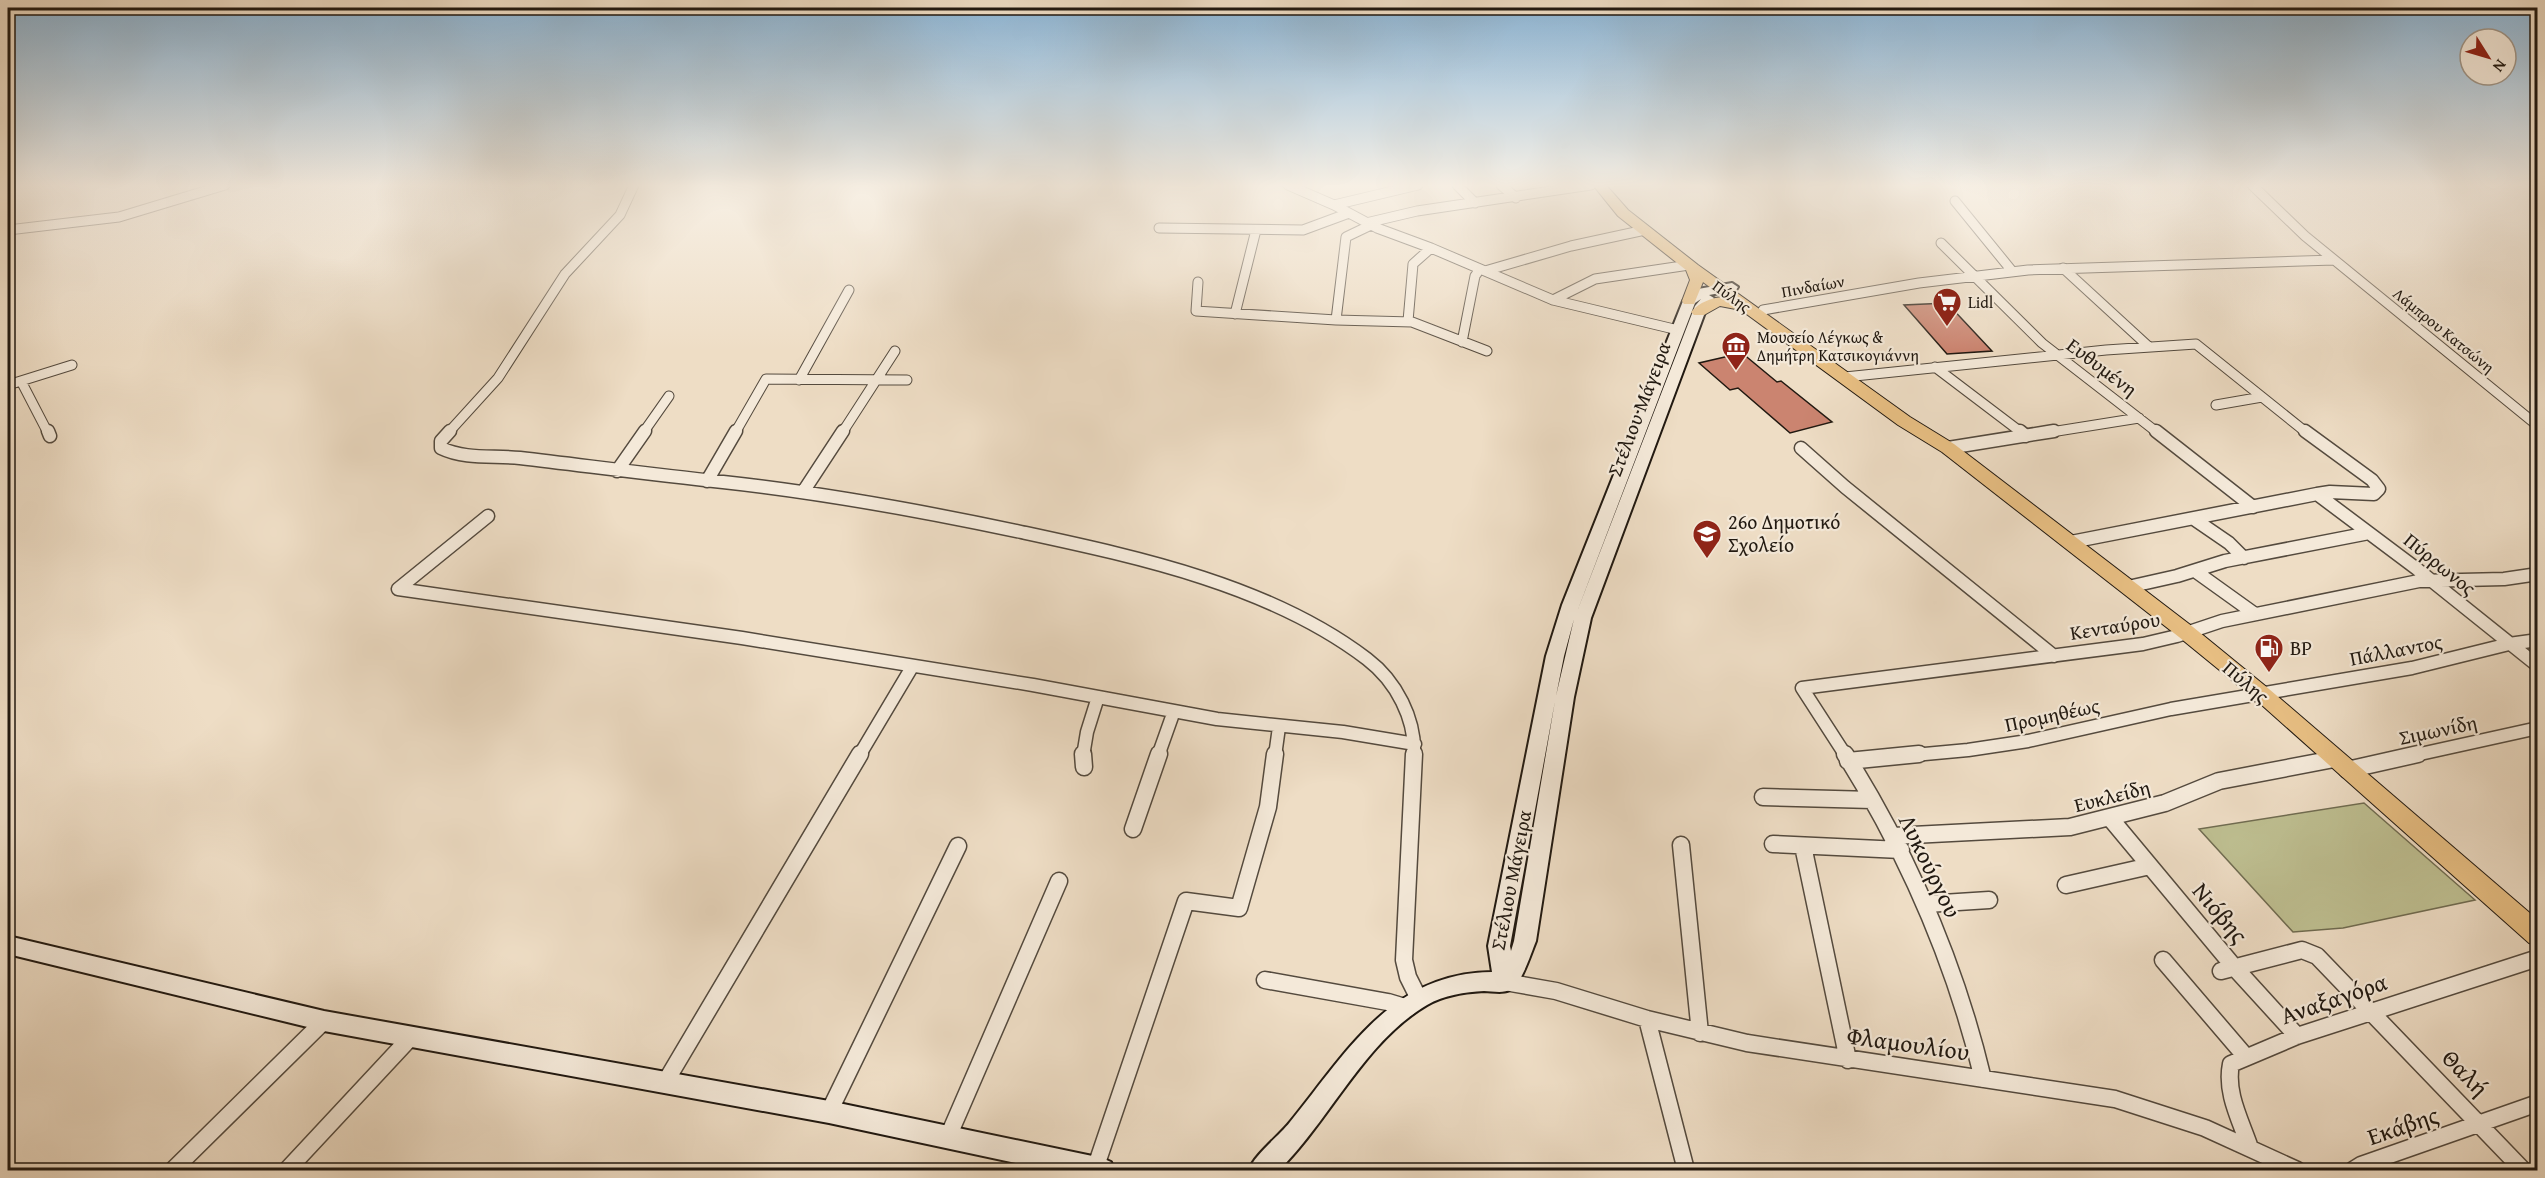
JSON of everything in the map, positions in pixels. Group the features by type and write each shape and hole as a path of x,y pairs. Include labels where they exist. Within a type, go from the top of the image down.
{"main road":[{"name":"Πύλης","path":"1658,240 1691,266 1730,290"},
{"name":"Πύλης","path":"1667,240 1730,290 1850,377 1919,432 1945,446 2186,632 2262,694 2536,932"},
{"path":"1691,266 1697,280 1694,306"},
{"path":"1694,306 1730,290"},
{"path":"1694,306 1722,301 1756,309"},
{"name":"Στέλιου Μάγειρα","path":"1505,982 1499,946 1555,656 1570,605 1678,330 1694,306"},
{"name":"Στέλιου Μάγειρα","path":"1505,982 1517,962 1525,941 1565,697 1583,618 1694,306"},
{"path":"8,945 324,1021 829,1112 1099,1170"},
{"path":"1261,1170 1290,1141 1366,1048 1413,1003 1461,983 1505,982"}],"street":[{"path":"596,240 565,274 498,378 441,441 440,446 446,451 803,492 936,513 1110,551 1172,567 1270,605 1346,642 1382,672 1409,710 1415,731 1404,960 1413,1003 1388,1002 1265,980"},
{"path":"1235,314 1254,240"},
{"path":"1336,320 1345,240"},
{"path":"1410,240 1553,300 1678,330"},
{"path":"1462,342 1475,276 1482,270 1599,240"},
{"path":"1987,240 2012,271"},
{"name":"Λάμπρου Κατσώνη","path":"2310,240 2538,426"},
{"name":"Ευθυμένη","path":"1941,243 2031,333 2253,507"},
{"path":"1408,321 1413,263 1431,248"},
{"name":"Πινδαίων","path":"1756,309 2012,271 2334,260"},
{"path":"1553,300 1595,279 1691,266"},
{"path":"2063,268 2148,346"},
{"path":"1198,282 1196,311 1336,320 1408,321 1487,351"},
{"path":"799,380 849,290"},
{"path":"1850,377 2148,346 2198,345 2329,450 2372,480 2379,489 2374,494 2330,492 2317,494 2071,542"},
{"path":"803,492 895,351"},
{"path":"8,385 72,365"},
{"path":"1935,368 2026,436"},
{"path":"707,482 766,379 907,380"},
{"path":"21,381 50,436"},
{"path":"617,471 669,396"},
{"path":"2216,405 2262,398"},
{"path":"1945,446 2139,418"},
{"path":"1801,448 1845,487 2054,656"},
{"name":"Πύρρωνος","path":"2317,494 2538,666"},
{"path":"488,516 398,589 742,638 1174,711 1279,727 1343,732 1415,744"},
{"path":"2194,519 2229,543 2244,558"},
{"path":"2128,587 2195,571 2225,561 2369,533"},
{"path":"2195,571 2254,614"},
{"name":"Κενταύρου","path":"1802,688 2143,644 2222,621 2430,580 2504,579 2538,574"},
{"name":"Πάλλαντος","path":"2262,694 2412,668 2509,644 2538,640"},
{"path":"666,1081 912,667"},
{"name":"Λυκούργου","path":"1802,688 1897,843 1927,904 1972,1030 1983,1079"},
{"name":"Προμηθέως","path":"1848,761 1937,754 2018,742 2171,709 2262,694"},
{"path":"1084,767 1082,758 1084,742 1098,697"},
{"path":"1133,829 1174,711"},
{"path":"1099,1170 1186,901 1239,908 1268,807 1279,727"},
{"name":"Σιμωνίδη","path":"2341,764 2538,728"},
{"name":"Ευκλείδη","path":"1773,844 1803,846 1897,843 2070,827 2182,797 2195,789 2219,781 2341,764"},
{"path":"1763,797 1872,800"},
{"name":"Νιόβης","path":"2110,818 2150,866 2228,970 2297,1036"},
{"path":"1681,845 1700,1033"},
{"path":"829,1112 958,846"},
{"path":"1803,846 1848,1060"},
{"path":"2066,885 2150,866"},
{"path":"948,1137 1059,881"},
{"path":"1927,904 1989,900"},
{"name":"Θαλή","path":"2228,970 2302,950 2310,952 2372,1010 2523,1170"},
{"name":"Αναξαγόρα","path":"2250,1148 2228,1074 2231,1064 2297,1036 2372,1010 2538,958"},
{"path":"2163,960 2246,1058"},
{"name":"Φλαμουλίου","path":"1505,982 1556,991 1700,1033 1848,1060 2115,1100 2180,1119 2297,1170"},
{"path":"1647,1019 1686,1170"},
{"path":"173,1170 324,1021"},
{"path":"287,1170 411,1037"},
{"name":"Εκάβης","path":"2353,1170 2361,1165 2481,1125 2538,1103"}],"green space":[{"path":"1709,294 1695,307 1584,597 1519,935 1512,946 1511,941 1569,629 1693,305 1697,299"},
{"path":"2364,803 2475,900 2343,928 2293,932 2199,829"}],"building":[{"name":"Lidl","path":"1947,303 1992,351 1947,354 1904,305"},
{"path":"1742,353 1832,422 1790,433 1738,388 1730,390 1699,363"}],"place":[{"name":"Lidl","path":"1947,328"},
{"name":"Μουσείο Λέγκως & Δημήτρη Κατσικογιάννη","path":"1736,372"},
{"name":"26ο Δημοτικό Σχολείο","path":"1707,560"},
{"name":"BP","path":"2269,674"}]}
